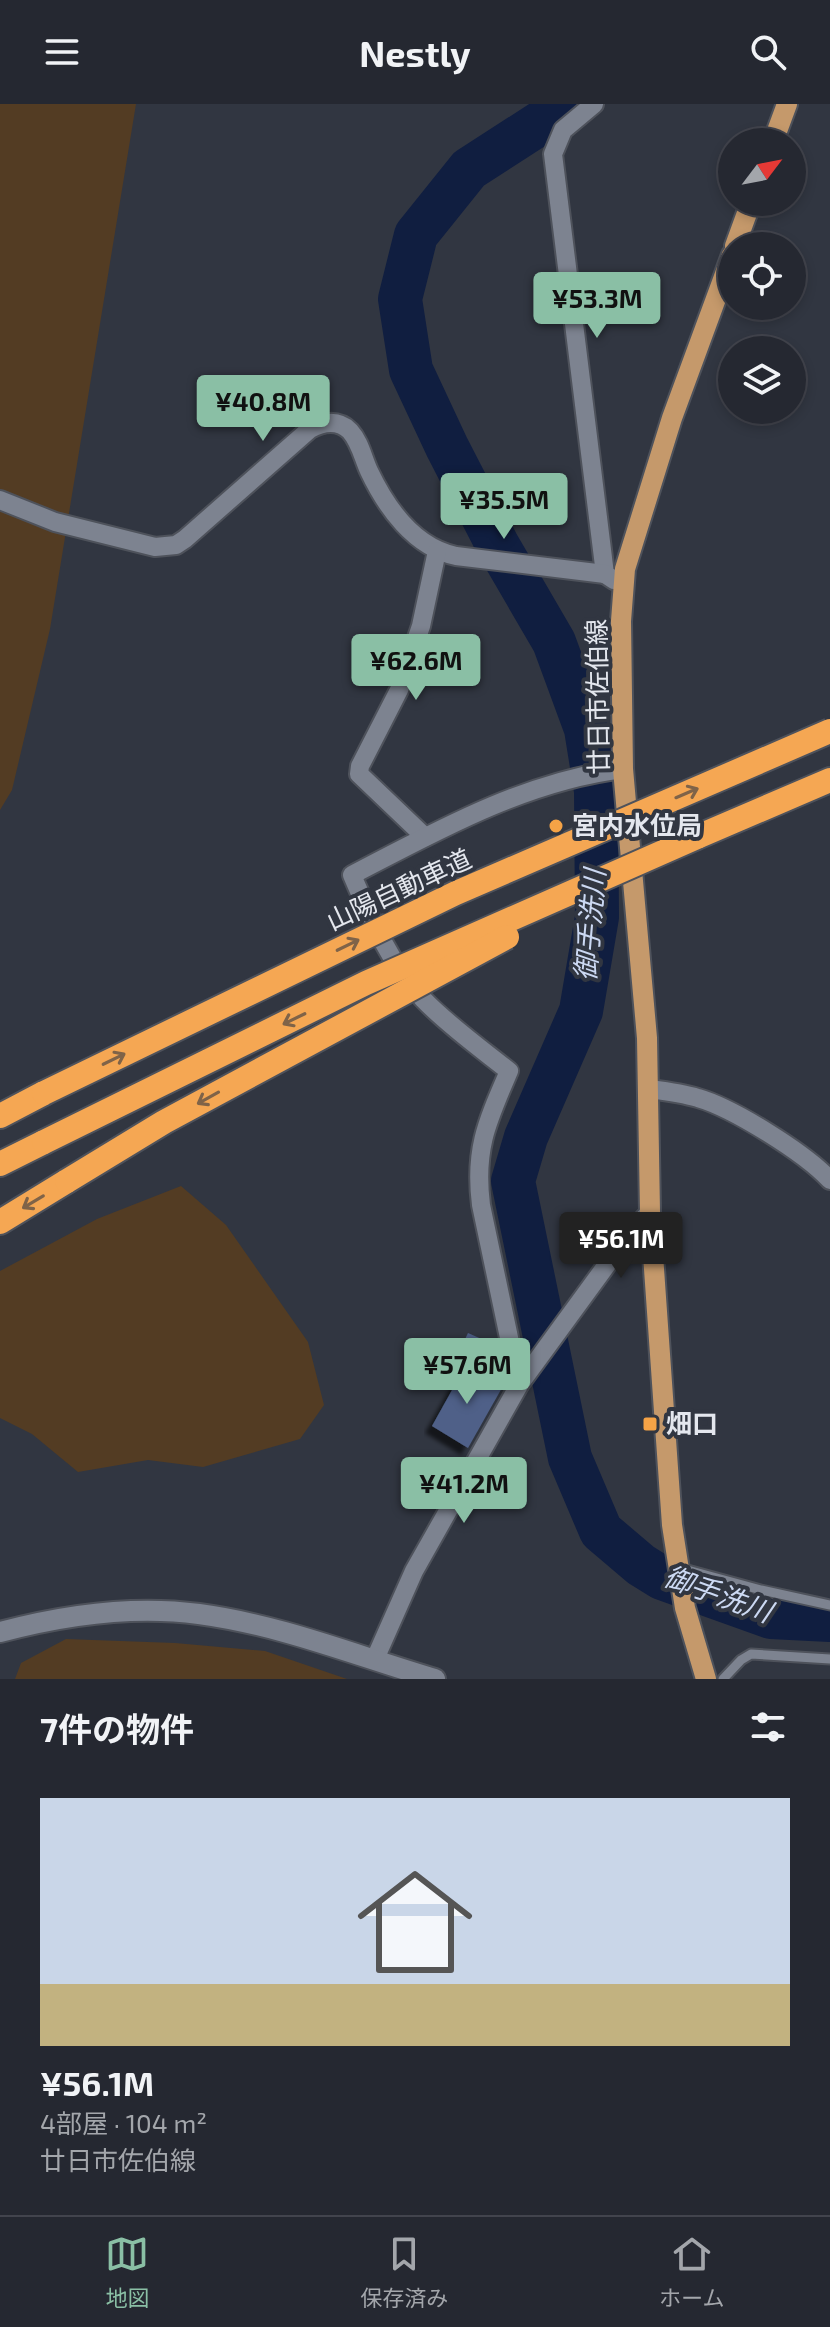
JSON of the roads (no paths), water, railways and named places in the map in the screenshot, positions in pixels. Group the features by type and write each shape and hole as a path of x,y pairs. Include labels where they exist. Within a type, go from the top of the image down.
{"highway":[{"name":"山陽自動車道","path":"0,1116 456,893 830,731"},
{"path":"0,1164 366,983 830,780"},
{"path":"0,1222 164,1122 697,837"},
{"path":"0,1099 44,1093"}],"main road":[{"path":"778,128 787,104"},
{"name":"廿日市佐伯線","path":"706,1679 690,1629 677,1569 650,1212 647,1038 618,770 625,569 672,418 718,293"}],"street":[{"path":"594,104 563,130 553,154 605,574"},
{"path":"0,500 55,522 165,548 185,539 310,429 322,423 336,423 349,429 357,440 369,471 391,510 421,540 437,551 605,574 623,586"},
{"path":"425,837 359,774 360,766 399,690 421,626 437,551"},
{"path":"522,1380 481,1205 478,1178 479,1153 486,1125 509,1071 423,999 399,968 367,911 352,875 425,837 523,793 618,770"},
{"path":"649,1089 683,1094 715,1104 799,1153 830,1180"},
{"path":"375,1659 414,1571 522,1380 630,1233 650,1212"},
{"path":"0,1632 56,1618 105,1612 198,1614 287,1632 435,1679"}],"lane":[{"path":"677,1569 830,1605"},
{"path":"723,1679 751,1654 830,1659"}],"waterway":[{"name":"御手洗川","path":"560,104 548,118 469,169 416,235 400,299 411,370 497,544 554,642 586,729 596,791 597,917 581,1011 526,1137 513,1181 570,1458 601,1531 641,1565 662,1578 771,1617 830,1620"}],"place":[{"name":"宮内水位局","path":"556,826"},
{"name":"畑口","path":"650,1424"}]}
